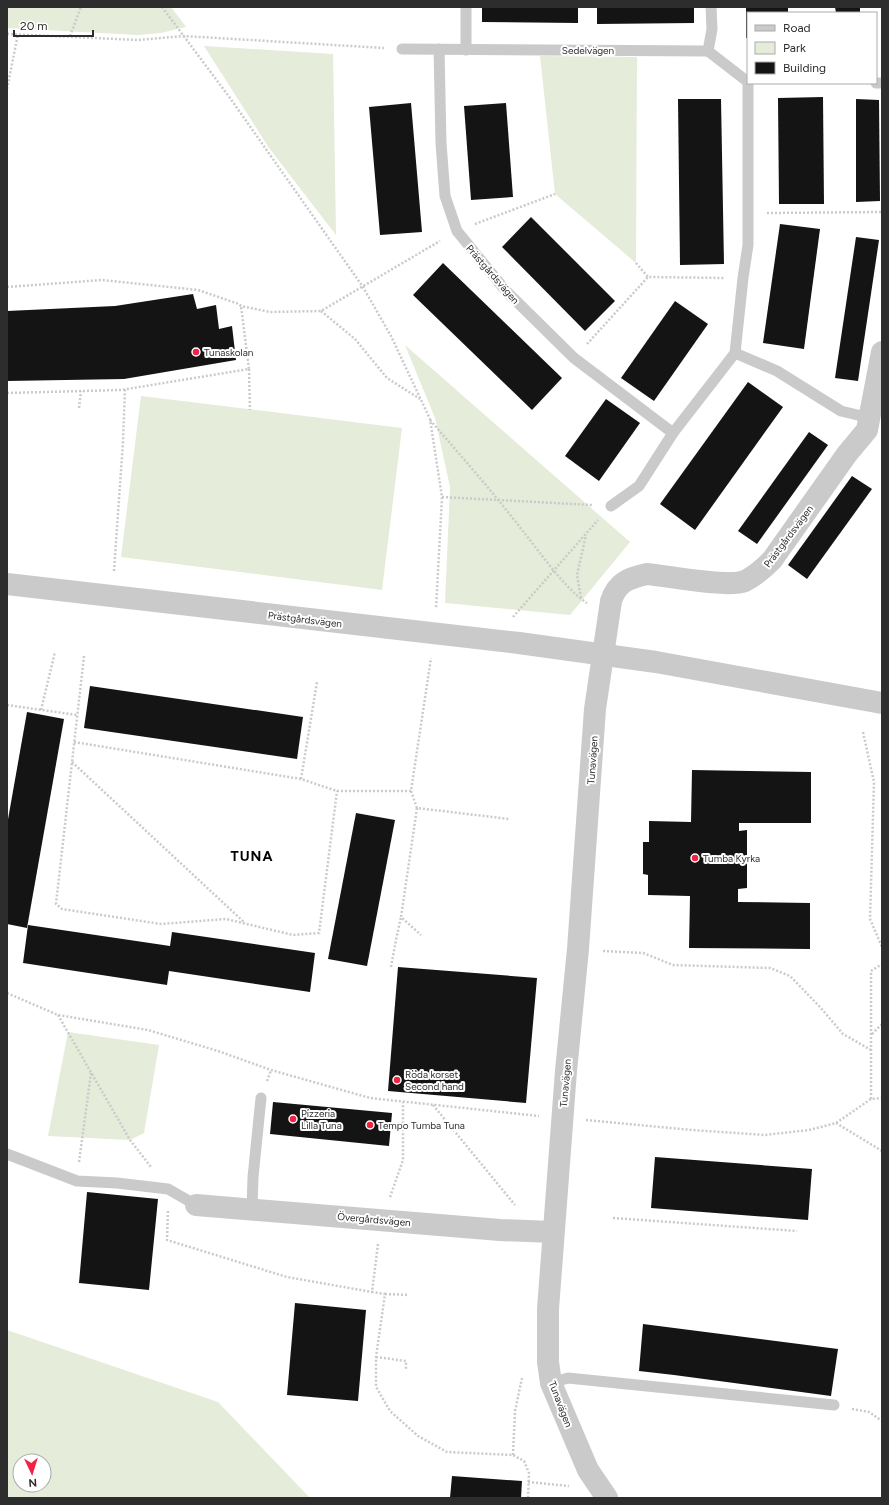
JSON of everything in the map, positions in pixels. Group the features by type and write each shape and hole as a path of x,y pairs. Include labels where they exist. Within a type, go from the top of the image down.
{"street":[{"name":"Prästgårdsvägen","path":"603,655 608,618 614,591 622,583 635,576 647,574 730,584 744,581 760,572 772,560 847,454 867,430 882,352"},
{"name":"Prästgårdsvägen","path":"8,588 519,643 656,662 882,703"},
{"name":"Tunavägen","path":"603,655 595,709 578,949 563,1118 545,1232 548,1309 548,1362 551,1383 588,1470 607,1498"},
{"name":"Övergårdsvägen","path":"196,1205 545,1232"}],"lane":[{"path":"466,7 466,50"},
{"path":"711,7 712,29 708,51 747,81"},
{"name":"Sedelvägen","path":"402,49 708,51"},
{"name":"Prästgårdsvägen","path":"439,49 441,143 445,196 457,231 506,291 574,358 673,433"},
{"path":"611,506 639,486 673,433 734,353 748,245 748,84"},
{"path":"734,353 777,371 841,411 870,418"},
{"path":"252,1209 253,1177 261,1098"},
{"path":"7,1154 76,1181 117,1183 168,1189 196,1205"},
{"path":"551,1383 568,1378 834,1405"}],"path":[{"path":"70,36 81,7"},
{"path":"162,7 230,98 363,287 391,336 430,419 554,570 581,599 608,618"},
{"path":"8,34 138,40 184,36 402,49"},
{"path":"7,89 18,34"},
{"path":"7,287 102,280 198,290 241,306 270,312 321,311 457,231 555,194"},
{"path":"748,213 882,212"},
{"path":"636,263 648,277"},
{"path":"574,358 648,277 743,278"},
{"path":"241,306 249,369 250,410"},
{"path":"321,311 355,339 387,378 421,400"},
{"path":"7,393 124,389 249,369"},
{"path":"114,576 123,442 124,389"},
{"path":"79,408 81,391"},
{"path":"391,967 401,918 417,808 411,791 434,633 442,497 430,419"},
{"path":"442,497 611,506"},
{"path":"508,622 611,506"},
{"path":"581,599 577,575 586,534"},
{"path":"41,710 55,652"},
{"path":"84,656 56,904 62,909 161,924 226,919 293,935 319,933 337,791"},
{"path":"301,779 317,682"},
{"path":"7,705 77,715"},
{"path":"863,732 874,782 870,919 882,947"},
{"path":"74,742 301,779 337,791 411,791"},
{"path":"72,762 246,923"},
{"path":"417,808 509,819"},
{"path":"401,918 421,935"},
{"path":"578,949 643,953 673,964 770,968 790,976 844,1034 871,1050"},
{"path":"871,1099 871,972 882,964"},
{"path":"7,993 58,1015 148,1030 218,1051 271,1070 370,1098 403,1102 692,1130 765,1135 809,1130 836,1123 871,1099 882,1098"},
{"path":"58,1015 130,1140 168,1189 167,1240 287,1277 385,1294 408,1295"},
{"path":"871,1034 882,1024"},
{"path":"76,1181 91,1072"},
{"path":"372,1292 382,1220 403,1160 403,1102"},
{"path":"433,1105 545,1232"},
{"path":"836,1123 882,1151"},
{"path":"613,1218 797,1231"},
{"path":"385,1294 376,1357 376,1387 390,1411 418,1436 447,1452 513,1455 524,1461 529,1473 528,1498"},
{"path":"376,1357 406,1361 406,1370"},
{"path":"513,1455 515,1411 522,1378"},
{"path":"834,1405 869,1412 882,1421"},
{"path":"528,1482 569,1486 573,1484"}],"green space":[{"path":"7,7 171,7 186,27 161,33 138,35 7,28"},
{"path":"204,46 333,54 336,235 269,148"},
{"path":"540,56 637,57 636,263 555,194"},
{"path":"405,345 630,542 570,615 445,603 450,487 435,418"},
{"path":"141,396 402,428 382,590 121,557"},
{"path":"68,1032 159,1045 144,1133 130,1140 48,1136"},
{"path":"7,1330 218,1402 310,1498 7,1498"}],"building":[{"path":"482,7 578,7 578,23 482,22"},
{"path":"597,7 694,7 694,23 597,24"},
{"path":"746,7 788,7 788,12 747,12 746,38"},
{"path":"835,7 860,7 860,12 836,12"},
{"path":"823,97 824,204 779,204 778,98"},
{"path":"678,99 721,99 724,264 680,265"},
{"path":"856,99 879,100 880,201 856,202"},
{"path":"411,103 422,232 380,235 369,107"},
{"path":"506,103 513,197 471,200 464,106"},
{"path":"531,217 615,301 585,331 502,247"},
{"path":"780,224 820,229 804,349 763,343"},
{"path":"856,237 879,240 858,381 835,378"},
{"path":"443,263 562,378 532,410 413,295"},
{"name":"Tunaskolan","path":"193,294 197,309 216,305 219,329 232,326 236,360 124,379 7,381 7,311 115,306"},
{"path":"675,301 708,324 654,401 621,378"},
{"path":"748,382 783,407 695,530 660,504"},
{"path":"606,399 640,423 599,481 565,456"},
{"path":"809,432 828,445 757,544 738,531"},
{"path":"852,476 872,489 807,579 788,565"},
{"path":"90,686 303,717 297,759 84,728"},
{"path":"27,712 64,719 27,928 7,924 7,825"},
{"name":"Tumba Kyrka","path":"692,770 811,772 811,823 739,823 739,831 747,830 747,888 738,889 738,902 810,903 810,949 689,948 690,896 648,895 648,875 643,874 643,842 649,842 649,821 691,822"},
{"path":"356,813 395,820 367,966 328,959"},
{"path":"28,925 170,946 172,932 315,953 310,992 169,971 167,985 23,963"},
{"path":"398,967 537,978 526,1103 388,1091"},
{"path":"273,1102 392,1113 389,1146 270,1134"},
{"path":"655,1157 812,1169 808,1220 651,1208"},
{"path":"87,1192 158,1199 149,1290 79,1283"},
{"path":"295,1303 366,1310 358,1401 287,1395"},
{"path":"643,1324 838,1349 831,1396 639,1371"},
{"path":"452,1476 522,1481 521,1498 450,1498"}],"place":[{"name":"Tunaskolan","path":"196,352"},
{"name":"Tumba Kyrka","path":"695,858"},
{"name":"Röda korset Second hand","path":"397,1080"},
{"name":"Pizzeria Lilla Tuna","path":"293,1119"},
{"name":"Tempo Tumba Tuna","path":"370,1125"}],"district":[{"name":"TUNA","path":"252,856"}]}
